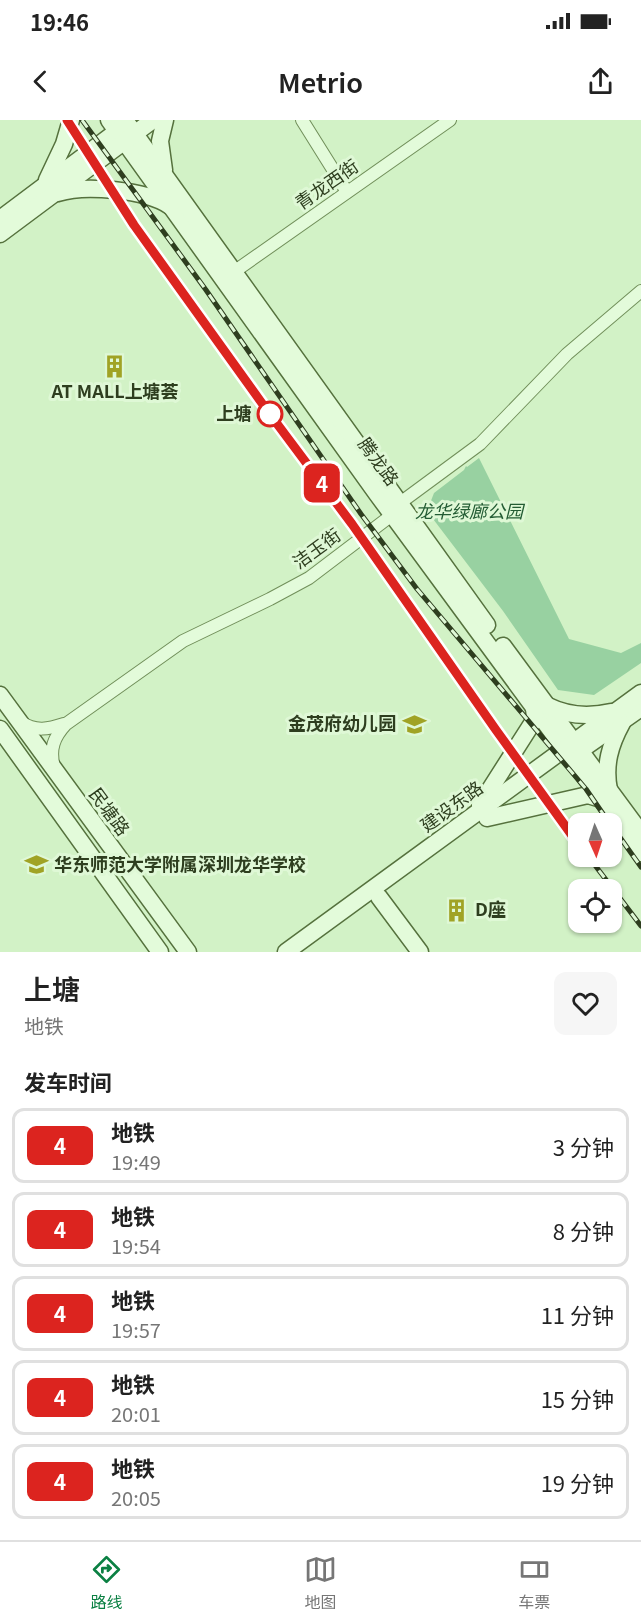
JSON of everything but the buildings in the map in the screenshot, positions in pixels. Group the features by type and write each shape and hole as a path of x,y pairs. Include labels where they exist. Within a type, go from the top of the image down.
{"main road":[{"path":"46,192 71,120"},
{"path":"0,234 124,127 153,120"},
{"path":"165,120 160,151 168,179"},
{"name":"腾龙路","path":"124,127 168,179 229,275 396,509 606,795 641,853"},
{"name":"腾龙路","path":"124,127 173,208 229,275"},
{"path":"0,219 46,192 71,190 103,189 149,197 173,208"},
{"name":"建设东路","path":"621,716 641,693"},
{"name":"民塘路","path":"0,694 188,952"},
{"path":"540,707 580,715 621,716 609,750 606,795 588,795 480,817 540,707"},
{"name":"建设东路","path":"286,952 480,817 572,749 621,716 641,708"},
{"path":"0,729 160,952"},
{"name":"腾龙路","path":"606,795 641,833"},
{"name":"建设东路","path":"304,952 379,897 480,817"},
{"path":"379,897 420,952"}],"street":[{"path":"302,120 347,192"},
{"name":"青龙西街","path":"229,275 450,120"},
{"name":"洁玉街","path":"66,724 183,640 309,578 480,444 567,354 641,291"},
{"path":"17,718 35,729 47,729 66,724"},
{"path":"56,772 51,756 52,748 54,739 66,724"}],"green space":[{"name":"龙华绿廊公园","path":"479,458 569,639 621,653 641,643 641,663 594,695 558,690 503,611 427,511 434,493"}],"railway":[{"path":"67,120 134,225 352,524 568,830"},
{"path":"82,120 206,290 361,514 417,589 586,789 602,813"},
{"path":"622,840 641,867"},
{"path":"596,867 641,926"}],"metro line":[{"name":"4","path":"67,120 134,225 352,524 568,830"}],"place":[{"name":"AT MALL上塘荟","path":"115,366"},
{"name":"上塘","path":"270,414"},
{"name":"金茂府幼儿园","path":"414,724"},
{"name":"华东师范大学附属深圳龙华学校","path":"36,865"},
{"name":"D座","path":"457,910"}]}
